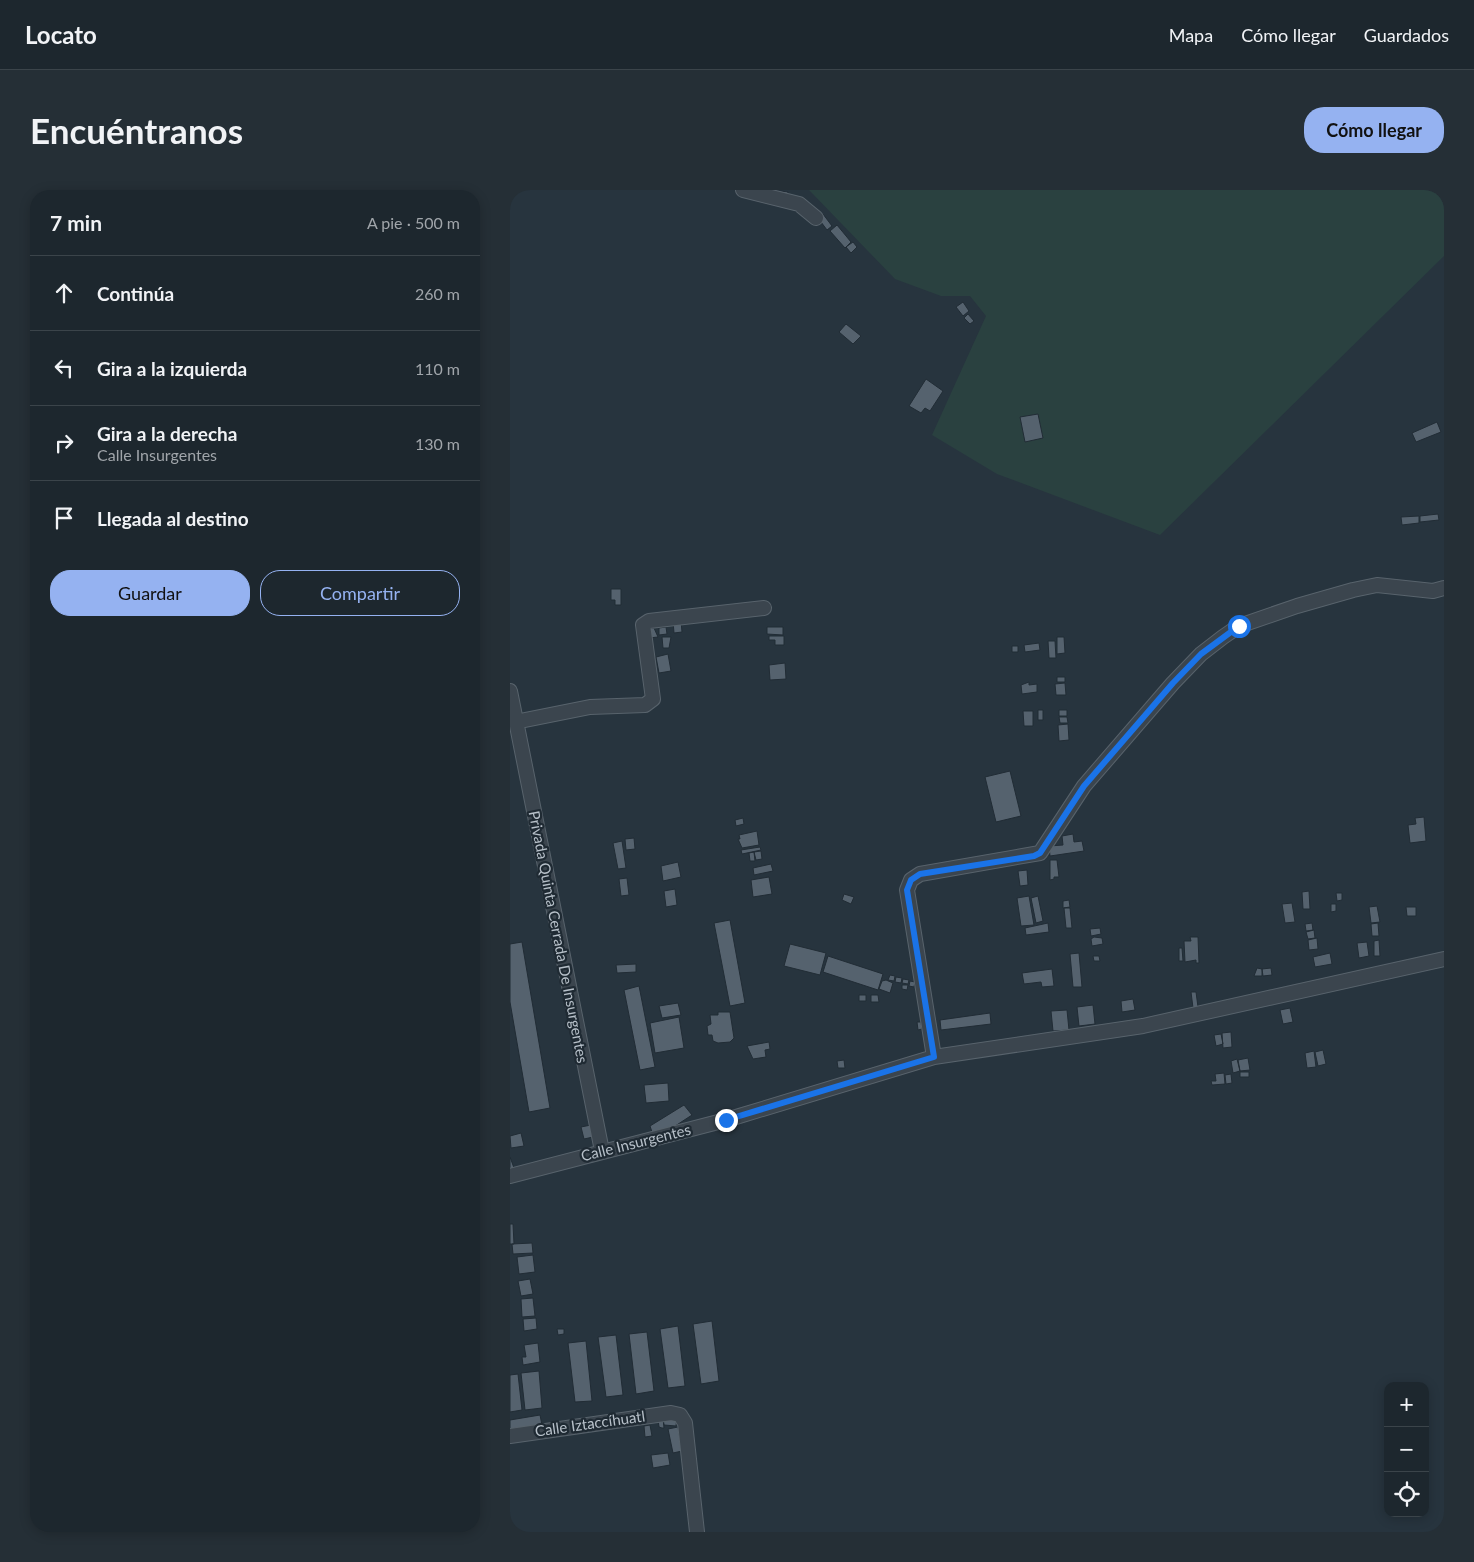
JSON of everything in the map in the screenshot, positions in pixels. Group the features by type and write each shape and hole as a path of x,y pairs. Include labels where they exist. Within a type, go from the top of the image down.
{"street":[{"path":"743,190 798,204 816,218"},
{"path":"934,1057 907,890 911,880 920,874 1034,856 1040,853 1084,786 1173,683 1201,654 1239,626 1297,606 1377,585 1433,591 1444,588"},
{"path":"515,722 590,707 645,705 652,699 643,625 649,621 764,608"},
{"name":"Privada Quinta Cerrada De Insurgentes","path":"510,691 602,1152"},
{"name":"Calle Insurgentes","path":"510,1176 726,1120 934,1057 1143,1026 1444,959"},
{"name":"Calle Iztaccíhuatl","path":"510,1436 671,1413 680,1415 685,1423 696,1532"}],"green space":[{"path":"809,190 1444,190 1444,256 1160,535 997,474 932,435 986,316 970,296 941,296 895,279"}],"building":[{"path":"772,190 788,192 786,199 771,194"},
{"path":"823,214 832,226 827,230 818,218"},
{"path":"837,225 851,242 845,248 830,231"},
{"path":"853,242 857,247 851,253 846,247"},
{"path":"963,302 969,311 963,316 956,307"},
{"path":"968,314 974,321 970,324 964,318"},
{"path":"846,324 861,336 853,344 839,332"},
{"path":"926,379 943,391 930,411 925,408 921,413 909,406"},
{"path":"1038,414 1043,438 1025,442 1020,417"},
{"path":"1437,422 1441,432 1416,442 1412,433"},
{"path":"1438,514 1439,520 1420,522 1420,516"},
{"path":"1419,516 1419,523 1402,525 1401,517"},
{"path":"611,589 621,589 621,605 615,605 615,600 611,600"},
{"path":"673,621 681,621 682,632 674,633"},
{"path":"666,627 667,634 659,635 659,628"},
{"path":"767,627 783,627 783,635 767,634"},
{"path":"654,628 658,637 649,638 648,629"},
{"path":"769,636 784,636 784,645 775,645 775,640 769,640"},
{"path":"662,637 671,637 669,648 663,648"},
{"path":"1057,637 1064,637 1065,653 1057,654"},
{"path":"1048,641 1055,641 1056,658 1049,658"},
{"path":"1039,643 1040,650 1025,652 1024,645"},
{"path":"1012,646 1018,646 1018,652 1012,652"},
{"path":"668,654 671,671 659,673 656,657"},
{"path":"785,663 786,679 770,680 769,665"},
{"path":"1057,677 1065,677 1065,682 1057,682"},
{"path":"1029,682 1029,685 1037,684 1037,692 1022,694 1021,685"},
{"path":"1065,683 1066,695 1056,695 1055,684"},
{"path":"1038,710 1043,710 1043,720 1038,720"},
{"path":"1059,710 1067,710 1067,716 1059,716"},
{"path":"1023,711 1033,711 1033,726 1024,726"},
{"path":"1059,717 1067,717 1068,723 1060,723"},
{"path":"1068,724 1069,740 1059,741 1058,725"},
{"path":"1010,771 1021,816 996,822 985,777"},
{"path":"1424,817 1426,841 1410,843 1408,825 1416,824 1415,818"},
{"path":"743,818 744,824 736,826 735,820"},
{"path":"757,831 759,845 742,848 738,839 740,839 739,835"},
{"path":"1073,834 1074,842 1082,841 1084,851 1050,856 1049,846 1063,845 1062,836"},
{"path":"634,838 635,849 626,850 625,839"},
{"path":"622,841 626,868 618,869 613,843"},
{"path":"760,847 761,850 742,854 741,850"},
{"path":"761,851 762,859 756,860 754,852"},
{"path":"754,852 755,861 750,861 749,853"},
{"path":"1050,860 1057,860 1059,877 1054,877 1054,879 1050,880"},
{"path":"678,862 681,877 663,881 661,866"},
{"path":"771,864 773,871 754,875 753,868"},
{"path":"1027,870 1028,885 1020,886 1018,871"},
{"path":"769,877 772,894 753,897 751,880"},
{"path":"627,878 629,895 621,896 619,879"},
{"path":"675,889 677,905 666,907 664,891"},
{"path":"1309,891 1310,909 1303,909 1302,892"},
{"path":"1336,893 1342,893 1342,900 1337,901"},
{"path":"844,894 854,897 851,904 842,900"},
{"path":"1029,896 1034,925 1021,926 1017,898"},
{"path":"1038,896 1043,921 1036,923 1031,898"},
{"path":"1069,900 1070,907 1063,908 1063,901"},
{"path":"1292,903 1295,922 1285,923 1282,904"},
{"path":"1331,904 1336,904 1336,911 1331,912"},
{"path":"1377,906 1380,922 1371,923 1369,907"},
{"path":"1406,907 1416,907 1416,916 1407,916"},
{"path":"1064,908 1070,908 1072,928 1066,928"},
{"path":"730,920 745,1003 730,1006 714,923"},
{"path":"1048,923 1049,932 1026,935 1025,928"},
{"path":"1312,923 1313,930 1306,931 1305,924"},
{"path":"1378,923 1379,936 1372,936 1371,924"},
{"path":"1100,928 1101,934 1091,936 1090,929"},
{"path":"1314,930 1315,938 1308,939 1306,932"},
{"path":"1094,937 1102,938 1103,944 1092,946 1091,939"},
{"path":"1190,937 1198,937 1199,963 1196,963 1196,960 1185,962 1184,941 1191,941"},
{"path":"1317,938 1318,949 1309,950 1308,940"},
{"path":"1379,940 1380,956 1374,956 1374,941"},
{"path":"522,942 550,1108 529,1112 510,1002 510,944"},
{"path":"1367,942 1369,956 1359,958 1357,943"},
{"path":"790,944 826,953 820,975 784,966"},
{"path":"1179,948 1182,948 1183,961 1179,961"},
{"path":"1079,953 1082,987 1073,987 1070,954"},
{"path":"1330,953 1332,964 1315,967 1313,957"},
{"path":"828,956 883,974 878,990 823,972"},
{"path":"1093,956 1099,956 1100,961 1094,961"},
{"path":"636,964 636,972 617,973 616,965"},
{"path":"1257,968 1262,969 1262,976 1254,976"},
{"path":"1271,968 1272,975 1263,976 1262,969"},
{"path":"1052,969 1054,986 1042,987 1041,982 1024,984 1022,973"},
{"path":"890,975 895,976 894,981 888,980"},
{"path":"896,977 902,978 901,983 895,982"},
{"path":"903,979 909,980 908,984 902,983"},
{"path":"886,980 893,983 890,993 879,989 882,981"},
{"path":"910,981 915,982 914,987 909,986"},
{"path":"902,985 908,985 907,990 902,989"},
{"path":"639,986 655,1067 640,1070 624,990"},
{"path":"1191,992 1196,992 1198,1007 1193,1008"},
{"path":"859,995 866,995 866,1001 859,1001"},
{"path":"871,995 878,995 879,1002 871,1002"},
{"path":"1133,999 1135,1010 1122,1012 1121,1001"},
{"path":"678,1003 681,1015 662,1018 659,1006"},
{"path":"1093,1005 1095,1024 1079,1026 1077,1007"},
{"path":"1290,1008 1293,1022 1283,1024 1280,1010"},
{"path":"1067,1010 1069,1030 1053,1031 1051,1011"},
{"path":"718,1012 730,1012 734,1038 730,1042 718,1043 713,1041 712,1035 708,1035 707,1026 711,1024 710,1015 718,1015"},
{"path":"990,1013 991,1024 941,1030 940,1020"},
{"path":"679,1017 684,1048 655,1053 650,1023"},
{"path":"917,1022 921,1022 922,1029 918,1030"},
{"path":"1231,1032 1232,1047 1223,1048 1222,1033"},
{"path":"1221,1034 1223,1044 1216,1046 1214,1035"},
{"path":"769,1042 770,1049 765,1050 766,1057 753,1059 747,1046"},
{"path":"1323,1050 1326,1064 1318,1066 1315,1052"},
{"path":"1314,1051 1316,1067 1307,1068 1305,1053"},
{"path":"1248,1058 1250,1070 1240,1071 1238,1060"},
{"path":"1237,1059 1240,1071 1233,1073 1231,1061"},
{"path":"844,1060 845,1068 838,1068 837,1061"},
{"path":"1240,1072 1249,1072 1249,1077 1240,1077"},
{"path":"1224,1073 1225,1084 1212,1085 1211,1081 1216,1081 1215,1074"},
{"path":"1231,1074 1232,1083 1226,1084 1225,1075"},
{"path":"668,1083 669,1101 646,1103 644,1085"},
{"path":"684,1105 692,1115 666,1132 653,1135 650,1126"},
{"path":"591,1125 593,1137 584,1139 581,1127"},
{"path":"521,1133 524,1146 511,1148 510,1136"},
{"path":"510,1157 514,1168 510,1169"},
{"path":"510,1224 513,1224 514,1244 510,1244"},
{"path":"532,1243 533,1253 513,1254 512,1244"},
{"path":"533,1255 535,1272 519,1274 517,1257"},
{"path":"530,1279 533,1294 521,1296 518,1281"},
{"path":"533,1298 535,1316 522,1317 521,1299"},
{"path":"536,1318 537,1329 524,1331 523,1319"},
{"path":"712,1321 719,1381 701,1384 693,1324"},
{"path":"678,1326 685,1386 668,1388 660,1329"},
{"path":"557,1329 564,1329 564,1334 558,1335"},
{"path":"647,1332 654,1391 636,1394 629,1334"},
{"path":"616,1335 623,1395 606,1397 598,1337"},
{"path":"586,1341 592,1401 575,1402 568,1343"},
{"path":"538,1343 540,1362 523,1365 522,1357 526,1357 524,1345"},
{"path":"539,1371 542,1408 525,1410 521,1373"},
{"path":"518,1374 522,1410 510,1412 510,1375"},
{"path":"540,1415 542,1425 510,1429 510,1420"},
{"path":"677,1417 676,1426 664,1425 663,1418"},
{"path":"663,1418 664,1428 662,1428 659,1427 658,1419"},
{"path":"650,1425 652,1436 645,1437 644,1426"},
{"path":"678,1427 682,1451 673,1453 668,1429"},
{"path":"668,1453 670,1465 653,1468 651,1455"}],"route":[{"path":"726,1120 934,1057 907,890 911,880 920,874 1034,856 1040,853 1084,786 1173,683 1201,654 1239,626"}]}
